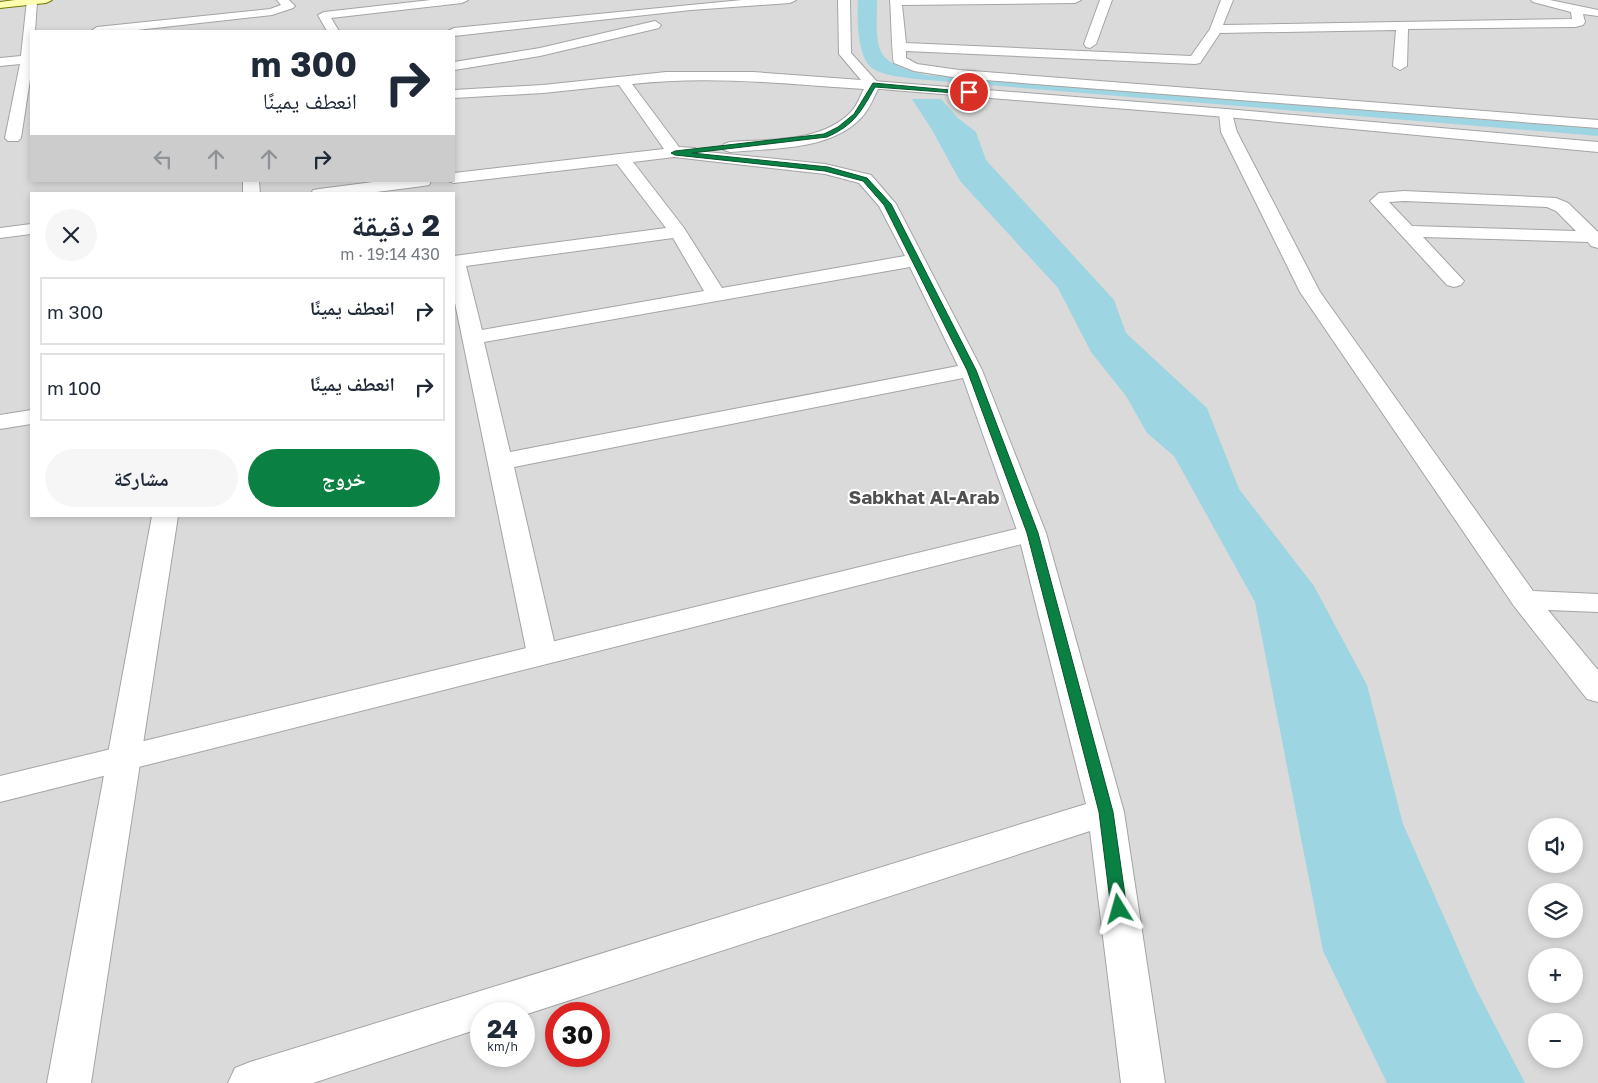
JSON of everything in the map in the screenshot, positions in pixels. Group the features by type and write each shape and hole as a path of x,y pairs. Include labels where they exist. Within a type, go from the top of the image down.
{"main road":[{"path":"0,5 46,0"}],"street":[{"path":"118,30 180,27 278,10 289,6 283,0"},
{"path":"333,30 324,15 461,0"},
{"path":"455,32 713,3 790,0"},
{"path":"844,0 845,54 873,85"},
{"path":"1075,0 896,1 900,47 899,60 914,67 959,74 1598,124"},
{"path":"1090,44 1106,0"},
{"path":"900,47 1095,54 1195,60 1216,29 1227,0"},
{"path":"1537,0 1576,10 1598,13"},
{"path":"30,30 31,2"},
{"path":"455,66 540,52 655,25 690,7"},
{"path":"1216,29 1575,23 1578,22 1576,10"},
{"path":"1400,66 1402,26"},
{"path":"30,39 27,59 6,139 30,135"},
{"path":"0,62 27,59"},
{"path":"1169,59 1192,92 1199,109"},
{"path":"455,94 543,89 666,76 753,76 1199,109 1598,147"},
{"path":"622,80 675,153 825,169 865,179 888,204 971,370 1032,533 1106,812 1143,1083"},
{"path":"455,178 825,135 840,129 856,115 873,85"},
{"path":"1226,112 1229,132 1310,292 1524,600 1598,691"},
{"path":"621,158 678,232 716,295"},
{"path":"335,192 416,182"},
{"path":"1454,281 1379,201 1385,197 1404,196 1550,202 1562,207 1596,238"},
{"path":"0,233 30,229"},
{"path":"1407,231 1596,238"},
{"path":"542,654 455,262 678,232"},
{"path":"473,338 916,260"},
{"path":"500,462 971,370"},
{"path":"0,422 30,417"},
{"path":"69,1083 165,517"},
{"path":"0,788 1032,533"},
{"path":"1524,600 1598,603"},
{"path":"250,1083 1106,812"}],"shaded area":[{"path":"0,0 1598,0 1598,1083 0,1083"}],"water":[{"path":"858,0 877,0 878,42 886,59 895,65 926,75 1598,129 1598,136 893,76 872,68 863,55 859,36"},
{"path":"912,99 941,99 958,118 976,132 986,160 1114,300 1126,333 1207,408 1239,489 1314,586 1367,685 1403,824 1475,987 1525,1083 1387,1083 1323,951 1255,602 1174,456 1147,433 1126,396 1091,352 1058,288 960,181 932,130"}],"district":[{"name":"Sabkhat Al-Arab","path":"924,496"}],"route":[{"path":"969,92 873,85 856,115 840,129 825,135 799,140 675,153 825,169 865,179 888,204 971,370 1032,533 1106,812 1119,909"}]}
